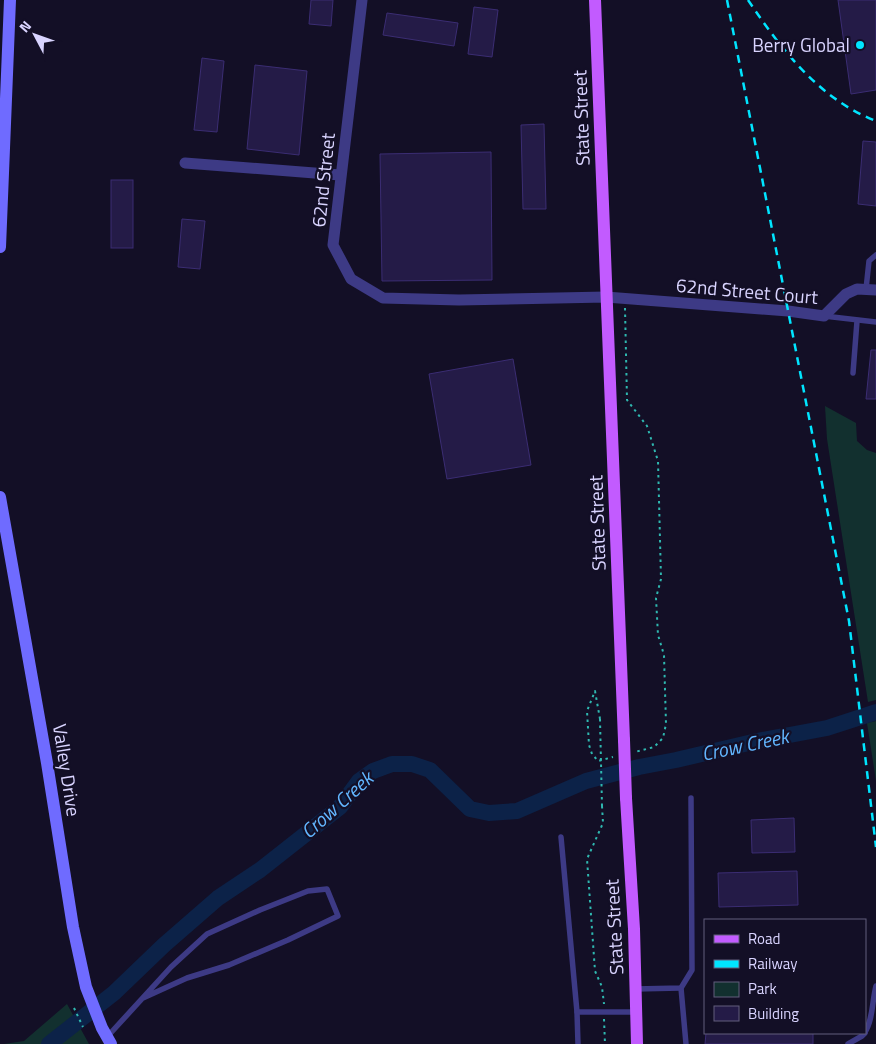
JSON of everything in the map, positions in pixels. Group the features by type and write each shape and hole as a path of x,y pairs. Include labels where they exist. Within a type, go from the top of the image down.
{"main road":[{"name":"State Street","path":"595,0 626,798 634,928 637,1044"}],"street":[{"path":"0,247 4,46 10,0"},
{"name":"62nd Street","path":"362,0 333,245 350,279 383,298 459,300 606,297"},
{"path":"185,163 340,175"},
{"name":"62nd Street Court","path":"606,297 788,311 824,316 846,294 857,288 871,290"},
{"name":"Valley Drive","path":"0,497 47,763 72,927 86,987 106,1036"}],"lane":[{"path":"871,290 869,261 876,255"},
{"path":"824,316 876,322"},
{"path":"853,373 857,321"},
{"path":"686,1044 681,988 692,970 692,798"},
{"path":"561,837 577,1012 578,1044"},
{"path":"106,1036 171,967 208,934 260,910 308,891 327,890 338,916 282,943 187,978 143,998"},
{"path":"866,1031 870,1024 876,986"},
{"path":"635,989 681,988"},
{"path":"577,1012 636,1012"},
{"path":"848,1044 864,1034"}],"path":[{"path":"625,298 627,400 647,426 658,460 661,579 656,598 658,635 664,655 666,724 663,738 654,747 636,751"},
{"path":"605,1044 602,987 595,971 587,859 603,824 602,806 600,719 595,691 587,711 588,745 592,754 598,760 617,756"},
{"path":"74,1008 83,1027"}],"green space":[{"path":"825,406 856,423 857,441 867,450 876,453 876,700 868,702 827,439"},
{"path":"876,721 876,781 867,723"},
{"path":"67,1004 89,1044 4,1044 24,1041"}],"building":[{"path":"311,0 333,0 331,26 309,24"},
{"name":"Berry Global","path":"838,0 876,0 876,90 851,94"},
{"path":"474,7 498,10 492,57 468,54"},
{"path":"387,13 458,23 454,46 383,35"},
{"path":"202,58 224,61 217,132 194,130"},
{"path":"255,65 307,71 299,155 247,149"},
{"path":"544,124 546,209 523,209 521,125"},
{"path":"863,141 876,142 876,206 858,204"},
{"path":"491,152 492,280 382,281 380,154"},
{"path":"111,180 133,180 133,248 111,248"},
{"path":"182,219 205,221 200,269 178,267"},
{"path":"871,350 876,350 876,399 866,399"},
{"path":"513,359 531,465 447,479 429,374"},
{"path":"794,818 795,852 752,853 751,820"},
{"path":"797,871 798,905 719,907 718,873"},
{"path":"706,1034 813,1034 813,1044 705,1044"}],"waterway":[{"name":"Crow Creek","path":"49,1044 114,993 164,945 218,898 260,870 340,807 359,781 373,771 392,764 412,764 430,770 470,809 489,813 517,811 586,781 639,767 757,741 827,728 876,712"}],"railway":[{"path":"727,0 849,621 876,847"},
{"path":"748,0 803,71 837,100 876,121"}],"place":[{"name":"Berry Global","path":"860,45"}]}
